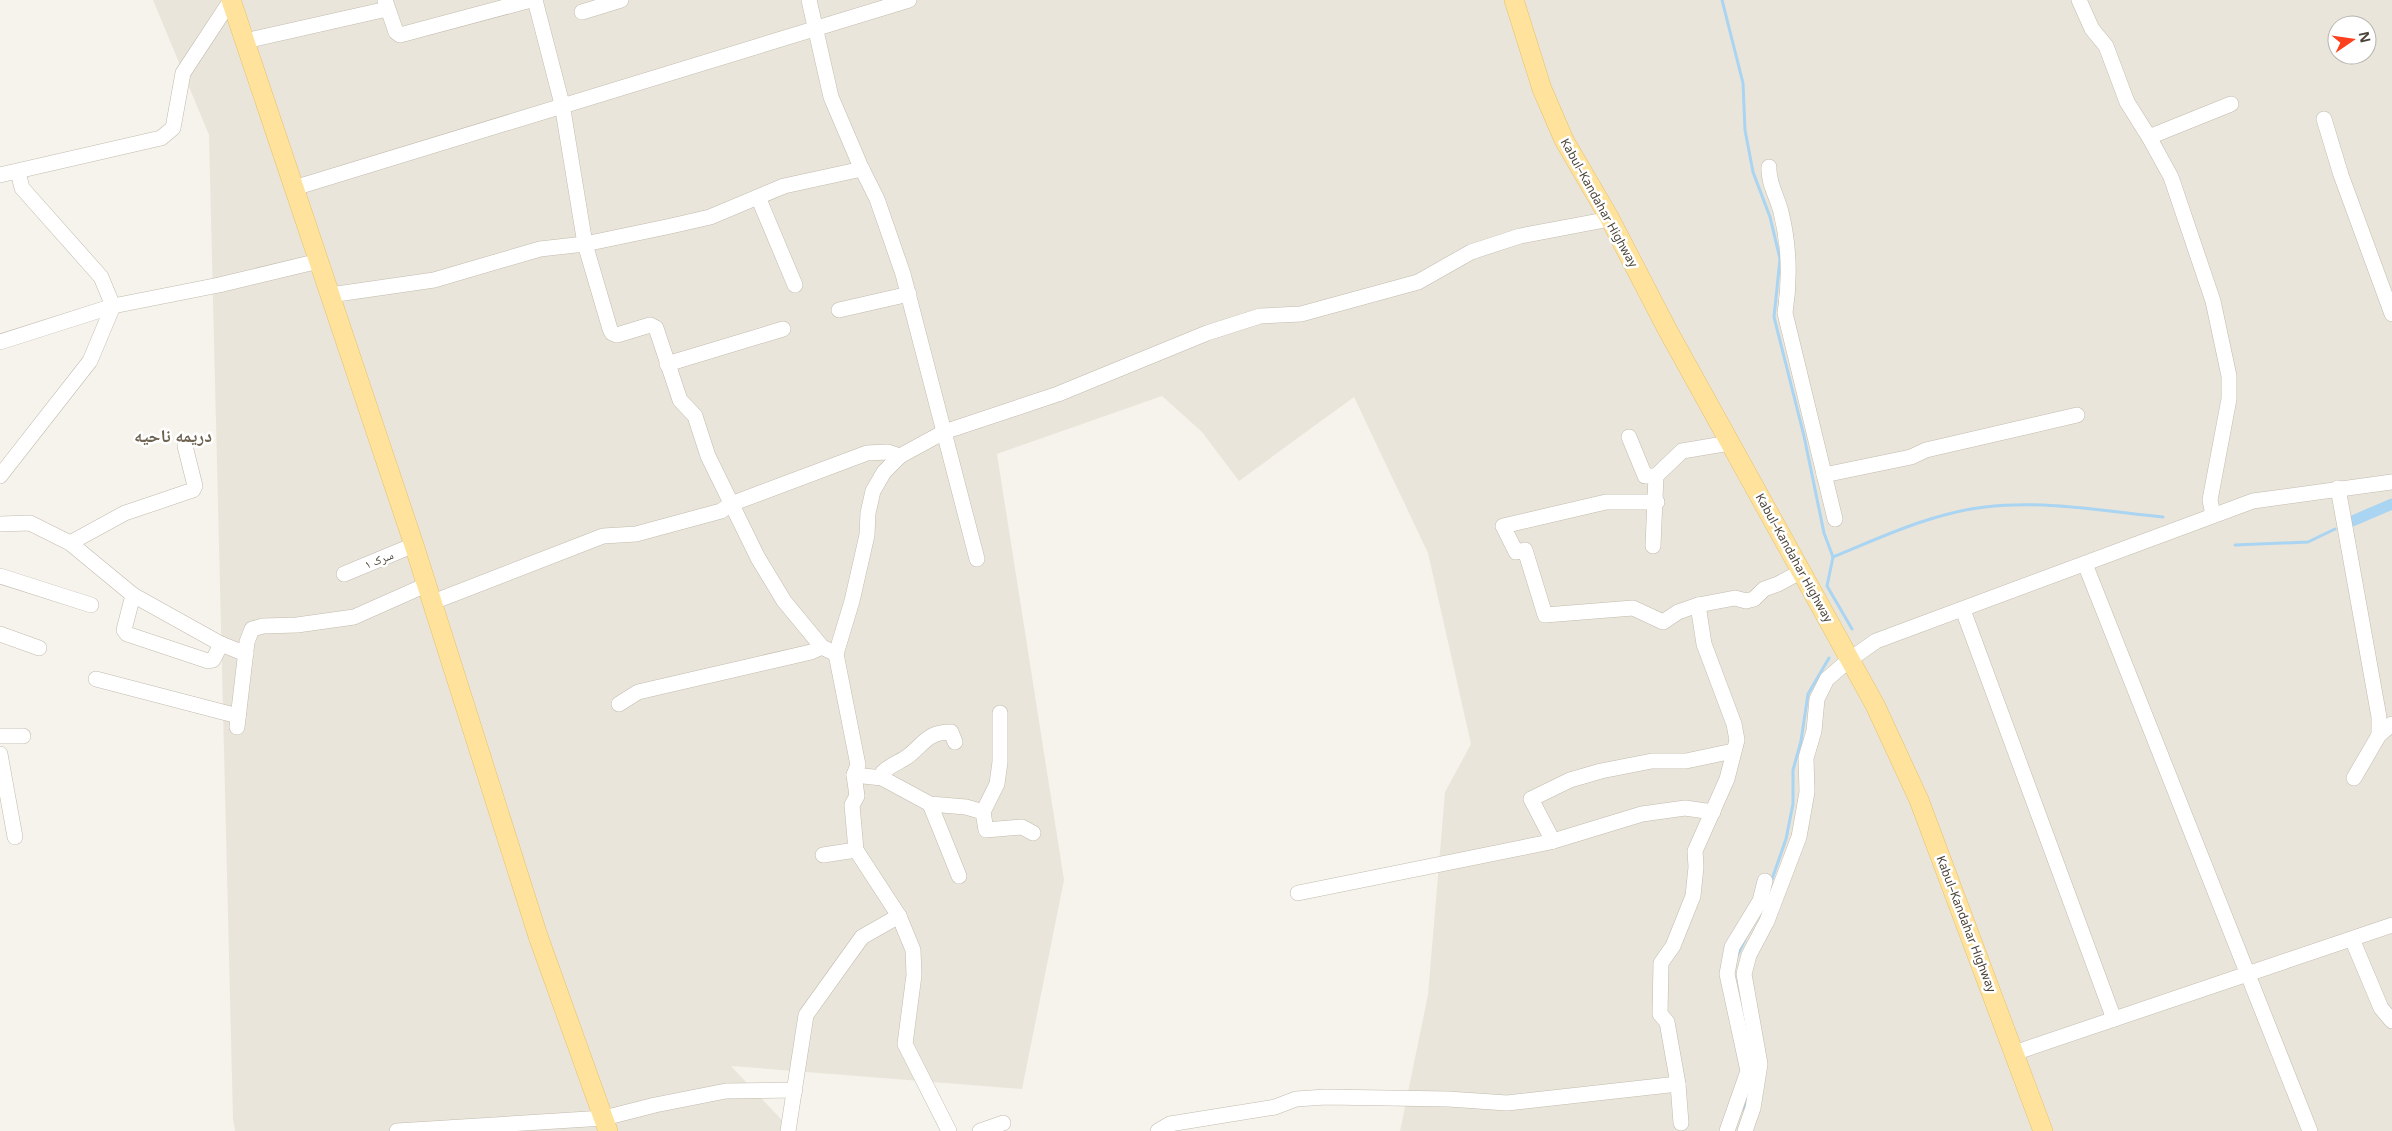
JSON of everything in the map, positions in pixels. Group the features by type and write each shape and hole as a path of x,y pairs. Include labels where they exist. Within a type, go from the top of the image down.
{"main road":[{"path":"231,0 414,545 538,936 606,1125"},
{"name":"Kabul–Kandahar Highway","path":"1514,0 1542,89 1564,140 1610,219 1667,329 1875,705 1919,800 2043,1131"}],"street":[{"path":"0,175 161,138 173,128 183,72 231,0"},
{"path":"245,41 386,4 396,32 400,35 531,0"},
{"path":"535,0 562,104 585,244 612,333 617,335 654,326 680,400 695,416 708,456 758,558 784,601 829,650 858,765 854,775 857,796 852,805 856,850 899,916 913,950 914,975 905,1044 949,1131"},
{"path":"582,12 621,0"},
{"path":"809,0 814,29 831,97 883,214 908,294 977,559"},
{"path":"294,188 562,104 908,0"},
{"path":"2079,0 2092,29 2106,46 2127,102 2149,137 2171,178 2182,214 2197,248 2213,301 2229,376 2230,399 2210,500 2213,515"},
{"path":"2149,137 2231,104"},
{"path":"2324,119 2341,175 2392,314"},
{"path":"1769,167 1768,175 1781,210 1785,231 1788,291 1785,312 1835,519"},
{"path":"330,295 434,280 540,249 585,244 710,217 784,186 862,169"},
{"path":"0,476 90,361 113,306 100,277 22,188 18,172"},
{"path":"758,197 795,285"},
{"path":"829,650 852,601 867,535 868,513 873,491 884,472 900,456 944,432 1058,394 1207,333 1260,316 1301,314 1418,282 1471,252 1520,236 1610,219"},
{"path":"0,342 113,306 319,261"},
{"path":"839,310 908,294"},
{"path":"667,364 783,329"},
{"path":"1824,475 1911,457 1926,450 2077,415"},
{"path":"1629,437 1645,476 1656,476 1682,451 1730,443"},
{"path":"70,543 125,514 193,490 195,486 185,446"},
{"path":"96,679 238,722 247,642 252,629 263,626 297,625 354,617 603,536 636,534 721,511 732,504 867,453 888,452 900,456"},
{"path":"1653,546 1656,476"},
{"path":"1726,1131 1753,1071 1760,1064 1744,974 1745,968 1749,955 1767,921 1782,885 1799,837 1807,792 1806,758 1814,732 1817,699 1827,679 1849,660 1876,641 2253,501 2392,482"},
{"path":"2338,488 2379,717 2379,735"},
{"path":"1656,502 1606,502 1503,526 1516,552 1525,550 1545,615 1633,608 1663,622 1678,612 1698,605 1735,598 1746,601 1754,599 1764,589 1802,571"},
{"path":"0,524 30,523 70,543 133,595 221,644 246,654"},
{"name":"سرک ۱","path":"344,574 414,545"},
{"path":"2085,564 2310,1131"},
{"path":"0,576 90,606"},
{"path":"133,595 124,630 127,634 208,661 212,660 221,644"},
{"path":"1681,1123 1678,1084 1667,1022 1660,1014 1661,963 1673,946 1693,896 1696,867 1695,851 1727,779 1736,740 1734,724 1704,644 1698,605"},
{"path":"1963,610 2114,1019"},
{"path":"0,634 38,648"},
{"path":"620,704 638,692 811,652 829,650"},
{"path":"1000,713 1000,762 997,784 984,812 986,830 1022,827 1033,833"},
{"path":"2354,778 2379,735 2392,724"},
{"path":"882,778 882,772 908,756 928,737 951,732 955,742"},
{"path":"0,736 23,736"},
{"path":"1553,841 1532,799 1539,795 1570,780 1601,771 1652,761 1686,760 1733,751"},
{"path":"0,754 15,837"},
{"path":"854,775 882,778 930,804 966,807 984,812"},
{"path":"930,804 959,876"},
{"path":"1298,893 1553,841 1642,814 1685,808 1712,812"},
{"path":"823,856 856,850"},
{"path":"1746,1131 1753,1108 1753,1071 1727,971 1732,947 1760,901 1765,881"},
{"path":"788,1131 806,1015 862,937 899,916"},
{"path":"2014,1053 2392,925"},
{"path":"2352,938 2381,1008 2392,1021"},
{"path":"1727,971 1745,968"},
{"path":"1158,1131 1170,1124 1274,1107 1296,1099 1326,1097 1507,1103 1678,1084"},
{"path":"397,1131 606,1125 655,1105 726,1091 794,1090"},
{"path":"980,1131 1003,1123"}],"shaded area":[{"path":"153,0 2392,0 2392,1131 1400,1131 1428,995 1445,792 1471,744 1428,553 1354,397 1239,481 1202,432 1162,396 997,454 1064,880 1022,1089 731,1066 792,1131 235,1131 233,1119 209,135"}],"waterway":[{"path":"1722,0 1743,83 1745,130 1753,172 1770,217 1780,259 1774,317 1804,436 1824,533 1833,557 1827,586 1852,629"},
{"path":"2350,522 2392,504"},
{"path":"1833,557 1927,520 1985,507 2007,505 2052,506 2163,517"},
{"path":"2235,545 2308,542 2335,529"},
{"path":"1771,882 1786,839 1793,804 1793,770 1801,741 1808,694 1829,658"},
{"path":"1737,956 1745,939"},
{"path":"1743,1109 1747,1096"}],"district":[{"name":"دریمه ناحیه","path":"173,436"}]}
